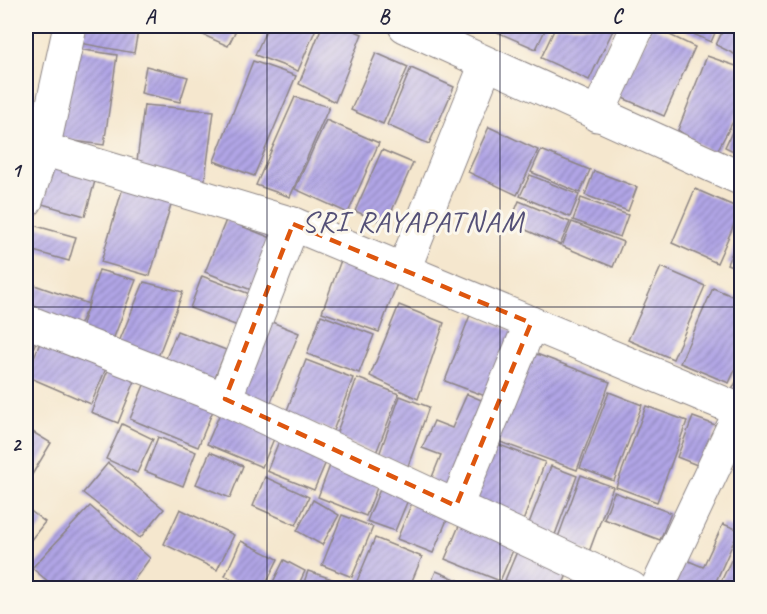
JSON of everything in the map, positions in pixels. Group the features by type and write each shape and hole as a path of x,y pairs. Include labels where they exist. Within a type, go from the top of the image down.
{"street":[{"path":"26,201 34,148 70,26"},
{"path":"405,26 741,179"},
{"path":"597,115 638,26"},
{"path":"404,269 486,64"},
{"path":"34,148 293,224 741,411 657,588"},
{"path":"225,399 293,224"},
{"path":"26,321 225,399 632,588"},
{"path":"456,506 531,323"}],"highlighted area":[{"path":"293,224 531,323 456,506 225,399"}],"building":[{"path":"77,26 139,26 134,53 74,42"},
{"path":"194,26 238,26 228,46 192,30"},
{"path":"268,26 317,26 298,71 255,55"},
{"path":"322,26 344,26 362,34 335,102 299,84"},
{"path":"492,26 547,26 536,49 490,29"},
{"path":"556,26 615,26 589,80 541,58"},
{"path":"651,26 695,47 664,116 618,96"},
{"path":"676,26 718,26 711,42"},
{"path":"725,26 742,26 742,58 716,45"},
{"path":"71,48 117,55 104,145 58,139"},
{"path":"376,53 408,67 383,124 351,110"},
{"path":"707,56 742,68 742,105 715,155 678,130"},
{"path":"253,61 296,76 254,176 214,161"},
{"path":"146,66 188,77 180,102 141,93"},
{"path":"411,68 454,87 429,144 387,125"},
{"path":"295,97 329,107 290,197 256,185"},
{"path":"144,105 214,111 204,186 136,169"},
{"path":"742,111 742,155 725,147"},
{"path":"326,120 379,143 348,213 295,189"},
{"path":"489,127 538,150 517,195 468,172"},
{"path":"382,150 413,163 386,224 355,211"},
{"path":"541,150 590,170 580,193 531,172"},
{"path":"54,161 97,174 85,216 42,204"},
{"path":"594,171 637,187 628,211 585,195"},
{"path":"530,175 579,195 570,217 520,196"},
{"path":"123,187 172,201 150,276 101,262"},
{"path":"695,189 741,209 717,263 672,243"},
{"path":"581,198 628,215 620,237 573,220"},
{"path":"519,201 570,222 560,245 510,223"},
{"path":"226,220 279,241 259,293 205,272"},
{"path":"572,222 623,242 613,267 562,246"},
{"path":"29,224 76,237 69,261 26,249"},
{"path":"742,230 742,270 727,264"},
{"path":"341,260 401,273 379,332 322,312"},
{"path":"661,267 705,286 673,359 628,340"},
{"path":"99,270 136,280 111,345 79,334"},
{"path":"202,276 255,296 243,328 190,308"},
{"path":"26,282 89,304 74,336 26,316"},
{"path":"144,282 183,292 156,362 116,349"},
{"path":"713,288 742,300 742,355 729,383 680,363"},
{"path":"399,305 444,323 418,399 370,376"},
{"path":"321,315 374,335 359,373 307,354"},
{"path":"470,315 521,334 496,400 445,381"},
{"path":"262,318 299,333 267,412 232,394"},
{"path":"45,331 110,359 91,404 26,376"},
{"path":"177,331 226,350 211,387 162,368"},
{"path":"26,337 36,341 26,368"},
{"path":"526,350 610,382 577,470 492,439"},
{"path":"306,360 353,378 333,431 286,413"},
{"path":"110,365 137,376 118,423 91,412"},
{"path":"742,369 742,394 732,390"},
{"path":"149,373 217,401 198,447 130,419"},
{"path":"357,378 399,394 376,453 335,437"},
{"path":"609,392 642,405 614,481 580,468"},
{"path":"467,394 493,405 457,493 430,482 441,455 422,448 434,421 452,428"},
{"path":"400,396 429,407 408,466 379,455"},
{"path":"646,406 687,421 657,502 616,487"},
{"path":"221,411 276,434 262,467 207,444"},
{"path":"693,417 718,426 702,467 677,457"},
{"path":"122,424 153,439 137,473 106,459"},
{"path":"26,428 51,443 27,483 26,482"},
{"path":"281,436 329,455 314,490 267,471"},
{"path":"158,437 196,452 183,486 145,471"},
{"path":"486,440 545,462 522,524 463,502"},
{"path":"210,452 243,466 230,498 196,484"},
{"path":"334,455 382,475 366,516 318,497"},
{"path":"108,463 164,509 140,538 83,493"},
{"path":"551,466 577,476 553,540 526,531"},
{"path":"581,475 613,487 589,552 557,540"},
{"path":"265,477 309,497 296,525 253,506"},
{"path":"385,477 413,488 395,531 367,521"},
{"path":"614,492 671,513 660,540 604,519"},
{"path":"416,493 452,508 433,553 397,539"},
{"path":"313,500 339,515 322,545 297,531"},
{"path":"90,506 150,558 128,588 56,588 32,568"},
{"path":"28,509 45,522 26,546 26,512"},
{"path":"180,509 234,535 217,570 164,544"},
{"path":"342,515 373,527 352,577 322,565"},
{"path":"461,521 516,543 500,581 445,559"},
{"path":"723,524 739,530 713,588 671,588 684,559 703,567"},
{"path":"742,537 742,588 718,588"},
{"path":"375,538 422,557 409,588 375,588 357,581"},
{"path":"241,541 278,559 264,588 251,588 225,576"},
{"path":"521,542 572,564 561,588 525,588 505,580"},
{"path":"284,560 305,571 297,588 270,588"},
{"path":"580,569 619,588 571,588"},
{"path":"308,571 335,580 332,588 302,588"},
{"path":"436,571 465,583 463,588 429,588"}],"district":[{"name":"SRI RAYAPATNAM","path":"413,221"}]}
